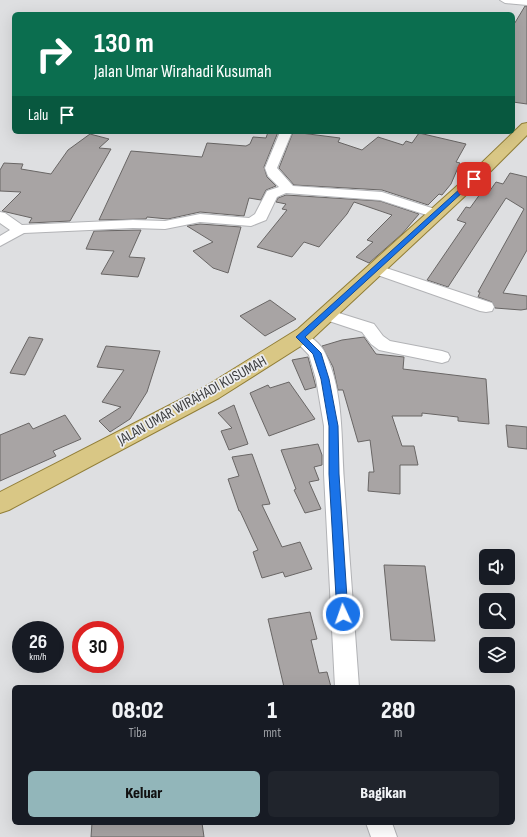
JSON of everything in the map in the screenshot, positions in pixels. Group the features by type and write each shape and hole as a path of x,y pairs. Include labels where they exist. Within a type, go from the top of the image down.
{"main road":[{"name":"JALAN UMAR WIRAHADI KUSUMAH","path":"0,503 211,393 300,337 436,214 527,127"}],"street":[{"path":"505,0 527,2"},
{"path":"285,134 272,168 273,173 289,189"},
{"path":"0,242 19,230 133,224 165,225 200,218 251,222 261,217 272,194 289,189 352,192 382,196 436,214"},
{"path":"0,216 19,230"},
{"path":"374,269 486,307"},
{"path":"326,314 368,328 377,340 385,346 442,357"},
{"path":"300,337 317,353 325,379 333,426 334,474 347,685"},
{"path":"380,825 384,837"}],"building":[{"path":"525,6 527,6 527,104 515,102 515,23"},
{"path":"90,134 109,139 99,148 111,149 70,221 29,223 32,218 2,211 21,192 0,191 0,170 4,163 23,164 21,169 51,174 68,150"},
{"path":"267,134 277,134 264,167 267,177 276,186 266,190 261,200 249,198 244,216 200,212 168,219 147,217 146,219 99,220 131,151 202,157 207,143 246,146 250,144 253,137 266,138"},
{"path":"292,134 309,134 340,138 338,142 362,150 378,137 403,145 406,141 412,143 418,134 466,144 456,162 460,163 451,184 442,195 439,194 428,205 382,190 294,185 279,168"},
{"path":"510,173 527,177 527,250 503,293 527,296 527,309 521,310 495,308 492,302 478,297 480,292 478,292 524,209 506,198 448,287 427,280 466,223 457,220 466,207 470,208 483,190 489,192 496,182 503,184"},
{"path":"286,195 380,201 419,214 402,234 369,263 356,257 373,242 367,240 392,215 354,202 347,214 319,247 304,242 292,257 257,247 287,210 282,209 286,204 276,202 278,198"},
{"path":"200,224 241,227 228,273 213,268 193,251 213,242 187,226"},
{"path":"141,230 129,257 145,258 138,277 101,274 114,251 86,249 94,231"},
{"path":"270,300 296,319 265,336 240,316"},
{"path":"29,337 43,339 25,375 10,373"},
{"path":"364,337 376,354 404,357 403,369 486,379 489,424 458,421 458,417 422,413 422,416 392,416 402,446 414,446 418,465 400,465 400,494 368,491 369,472 374,472 370,440 358,442 343,390 338,390 333,367 322,346 342,340"},
{"path":"106,346 160,351 147,392 130,419 110,432 99,421 121,407 102,402 124,370 97,367"},
{"path":"308,357 316,387 305,390 292,360"},
{"path":"289,382 315,419 269,436 250,393 268,385 270,388"},
{"path":"234,405 248,444 229,450 221,431 232,428 218,413"},
{"path":"65,415 81,439 53,451 56,456 0,481 0,435 29,423 33,429"},
{"path":"506,425 527,427 527,449 508,447"},
{"path":"318,444 322,455 322,465 314,467 319,480 309,482 321,509 305,513 294,490 296,489 281,450"},
{"path":"252,454 270,504 262,505 282,547 300,542 312,569 285,577 283,572 262,578 253,552 258,550 239,511 228,479 239,476 232,457"},
{"path":"384,565 425,566 435,641 391,640"},
{"path":"310,612 317,639 311,640 319,673 327,672 330,685 284,685 268,619"},
{"path":"92,825 202,825 204,837 91,837"}],"route":[{"path":"343,614 334,474 333,426 325,379 317,353 300,337 474,179"}]}
